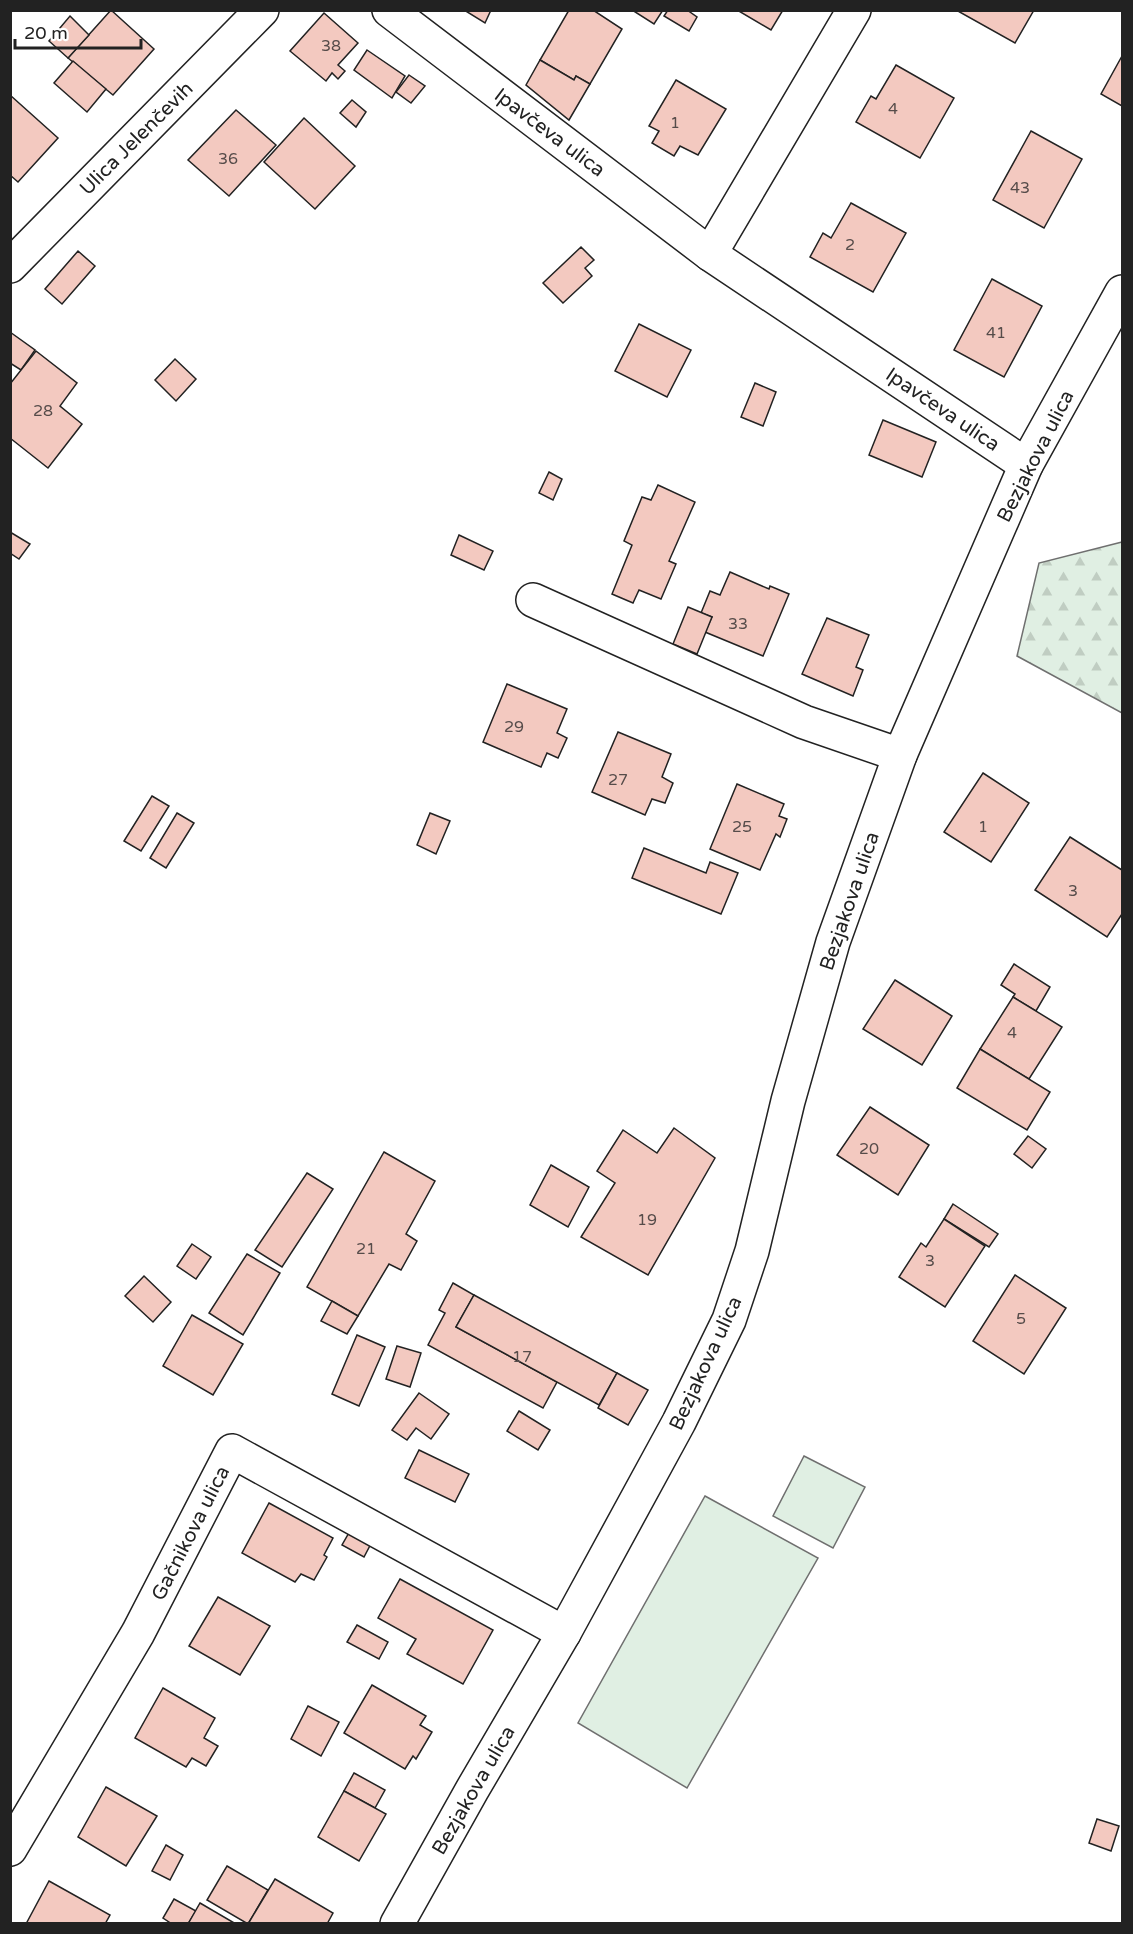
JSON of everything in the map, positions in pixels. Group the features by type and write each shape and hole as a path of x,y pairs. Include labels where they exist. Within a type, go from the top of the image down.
{"street":[{"name":"Ulica Jelenčevih","path":"10,266 262,10"},
{"name":"Ipavčeva ulica","path":"389,10 711,254 1026,465"},
{"path":"711,254 854,10"},
{"name":"Bezjakova ulica","path":"397,1923 564,1633 680,1422 729,1320 752,1251 788,1101 833,942 900,756 1026,465 1122,292"},
{"path":"533,600 804,722 900,756"},
{"name":"Gačnikova ulica","path":"10,1850 138,1633 232,1451 564,1633"}],"green space":[{"path":"1122,542 1122,713 1017,656 1039,563"},
{"path":"804,1456 865,1487 833,1548 773,1516"},
{"path":"705,1496 818,1558 687,1788 578,1723"}],"building":[{"path":"111,10 154,49 113,95 68,58"},
{"path":"464,10 491,10 485,23"},
{"path":"569,10 593,10 622,29 590,84 576,76 574,80 540,60"},
{"path":"632,10 663,10 654,24"},
{"path":"668,10 687,10 697,17 689,31 664,16"},
{"path":"737,10 783,10 771,30"},
{"path":"956,10 1034,10 1015,43"},
{"path":"324,13 358,43 338,65 345,71 338,79 332,73 326,81 290,51"},
{"path":"70,16 89,35 68,58 49,41"},
{"path":"367,50 405,76 392,98 354,70"},
{"path":"1122,56 1122,106 1101,94"},
{"path":"540,60 574,80 576,76 590,84 569,120 526,85"},
{"path":"73,61 106,89 87,112 54,83"},
{"path":"896,65 954,98 920,158 856,122 871,96 876,99"},
{"path":"409,75 425,86 411,103 396,92"},
{"path":"676,80 726,109 698,155 680,146 674,156 652,143 659,131 649,126"},
{"path":"10,95 58,138 18,182 10,175"},
{"path":"352,100 366,112 356,127 340,113"},
{"path":"236,110 276,145 229,196 188,160"},
{"path":"304,118 355,166 315,209 264,162"},
{"path":"1031,131 1082,159 1044,228 993,200"},
{"path":"851,203 906,233 873,292 810,257 823,233 831,238"},
{"path":"581,247 594,260 585,268 592,276 563,303 543,283"},
{"path":"78,251 95,266 62,304 45,289"},
{"path":"992,279 1042,306 1004,377 954,350"},
{"path":"639,324 691,350 667,397 615,371"},
{"path":"10,332 35,350 21,370 10,363"},
{"path":"36,351 77,383 60,406 82,424 48,468 10,438 10,384"},
{"path":"175,359 196,379 176,401 155,380"},
{"path":"755,383 776,392 763,426 741,417"},
{"path":"883,420 936,442 922,477 869,455"},
{"path":"549,472 562,479 553,500 539,493"},
{"path":"658,485 695,502 669,561 676,564 661,599 639,590 633,603 612,594 632,545 624,541 642,497 651,500"},
{"path":"10,532 30,544 19,559 10,553"},
{"path":"459,535 493,551 484,570 451,555"},
{"path":"730,572 769,589 770,586 789,594 763,656 705,632 712,617 701,613 710,591 720,595"},
{"path":"688,607 712,617 697,654 673,644"},
{"path":"827,618 869,635 856,667 863,670 853,696 802,674"},
{"path":"507,684 567,709 557,733 567,738 558,758 547,753 541,767 483,742"},
{"path":"618,732 671,754 662,777 673,783 665,803 652,799 645,815 592,792"},
{"path":"983,773 1029,803 991,862 944,832"},
{"path":"737,784 784,804 779,816 787,819 780,837 776,834 760,870 710,849"},
{"path":"152,796 169,806 141,851 124,841"},
{"path":"177,813 194,823 166,868 150,858"},
{"path":"430,813 450,821 436,854 417,845"},
{"path":"1070,837 1122,870 1122,914 1107,937 1035,890"},
{"path":"644,848 706,873 710,862 738,873 721,914 632,878"},
{"path":"1014,964 1050,987 1036,1011 1013,997 1015,994 1001,985"},
{"path":"895,980 952,1016 922,1065 863,1029"},
{"path":"1013,997 1062,1027 1029,1079 980,1049"},
{"path":"980,1049 1050,1092 1027,1130 957,1088"},
{"path":"870,1107 929,1145 898,1195 837,1155"},
{"path":"674,1128 715,1158 648,1275 581,1237 615,1183 597,1171 623,1130 657,1153"},
{"path":"1028,1136 1046,1149 1032,1168 1014,1154"},
{"path":"384,1152 435,1181 406,1234 417,1241 401,1270 389,1264 358,1316 307,1287"},
{"path":"551,1165 589,1187 568,1227 530,1205"},
{"path":"307,1173 333,1189 282,1267 255,1250"},
{"path":"953,1204 998,1234 989,1247 944,1219"},
{"path":"944,1219 985,1246 945,1307 899,1277 921,1243 926,1247"},
{"path":"192,1244 211,1257 196,1279 177,1266"},
{"path":"247,1254 280,1273 243,1335 209,1313"},
{"path":"1015,1275 1066,1308 1024,1374 973,1341"},
{"path":"144,1276 171,1302 153,1322 125,1296"},
{"path":"453,1283 474,1295 456,1327 557,1382 543,1408 428,1345 445,1313 439,1310"},
{"path":"474,1295 617,1373 599,1405 456,1327"},
{"path":"332,1301 358,1316 347,1334 321,1321"},
{"path":"192,1315 243,1344 213,1395 163,1366"},
{"path":"357,1335 385,1347 359,1406 332,1394"},
{"path":"397,1346 421,1353 410,1387 386,1379"},
{"path":"617,1373 648,1390 628,1425 598,1408"},
{"path":"419,1393 449,1414 431,1439 416,1428 407,1440 392,1430"},
{"path":"519,1411 550,1430 538,1450 507,1431"},
{"path":"419,1450 469,1474 455,1502 405,1478"},
{"path":"269,1503 333,1538 324,1555 327,1557 314,1580 301,1574 295,1582 242,1553"},
{"path":"354,1524 375,1536 364,1557 342,1545"},
{"path":"400,1579 493,1630 463,1684 407,1654 416,1639 378,1618"},
{"path":"218,1597 270,1626 240,1675 189,1646"},
{"path":"357,1625 388,1642 379,1659 347,1642"},
{"path":"372,1685 426,1716 420,1725 432,1732 416,1759 413,1756 405,1769 344,1733"},
{"path":"163,1688 215,1718 204,1738 218,1746 206,1766 192,1758 186,1767 135,1738"},
{"path":"308,1706 339,1722 321,1756 291,1739"},
{"path":"354,1773 385,1790 375,1808 344,1791"},
{"path":"106,1787 157,1816 126,1866 78,1837"},
{"path":"344,1791 386,1814 359,1861 318,1837"},
{"path":"1097,1819 1119,1826 1111,1851 1089,1843"},
{"path":"166,1845 183,1855 170,1880 152,1871"},
{"path":"227,1866 268,1890 248,1924 207,1900"},
{"path":"275,1879 333,1913 327,1924 248,1924"},
{"path":"49,1881 110,1915 105,1924 26,1924"},
{"path":"174,1899 196,1911 188,1924 172,1924 163,1918"},
{"path":"200,1903 236,1924 188,1924"}]}
